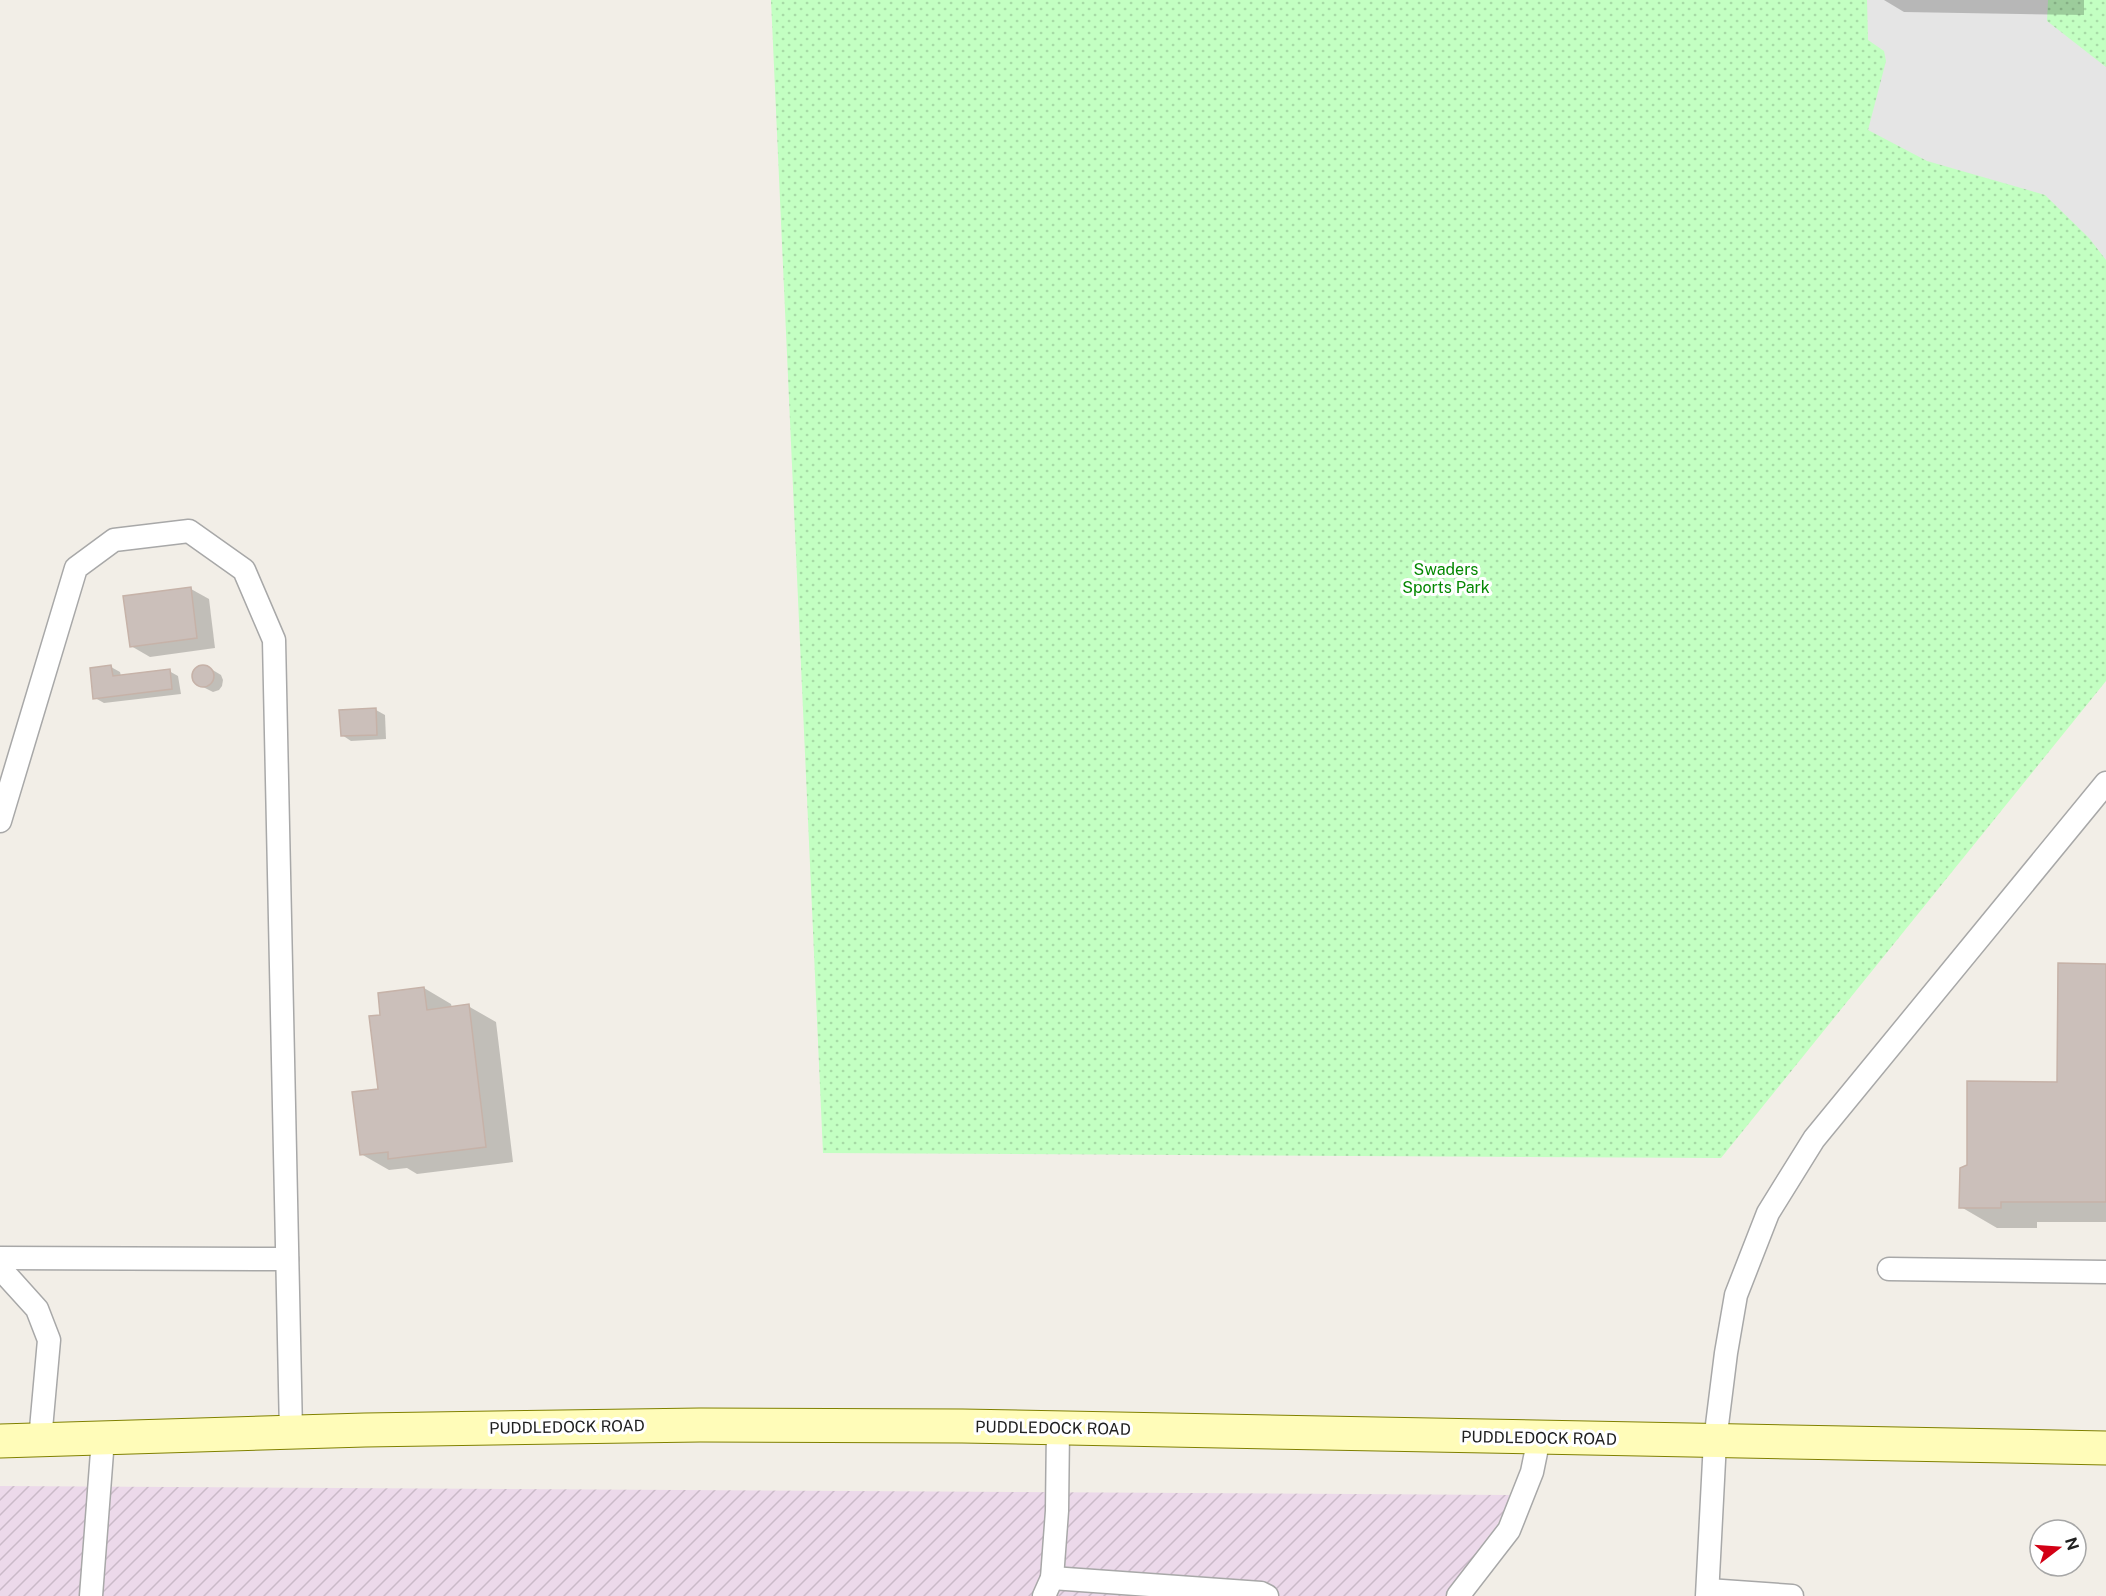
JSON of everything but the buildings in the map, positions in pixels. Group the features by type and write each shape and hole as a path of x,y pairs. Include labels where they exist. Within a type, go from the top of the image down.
{"main road":[{"name":"PUDDLEDOCK ROAD","path":"0,1441 291,1432 700,1425 1058,1428 2106,1448"}],"lane":[{"path":"0,821 76,568 114,540 189,531 244,570 274,640 291,1432"},
{"path":"1792,1596 1707,1593 1715,1441 1736,1295 1768,1213 1814,1139 2106,783"},
{"path":"0,1258 287,1259"},
{"path":"0,1268 37,1310 49,1340 40,1440"},
{"path":"1889,1269 2106,1272"},
{"path":"1058,1428 1057,1511 1048,1587 1261,1593 1267,1596"},
{"path":"1458,1596 1509,1530 1532,1472 1539,1438"},
{"path":"91,1596 103,1439"}],"shaded area":[{"path":"1867,0 2048,0 2047,21 2106,67 2106,260 2089,238 2045,195 1927,161 1868,130 1886,61 1884,51 1868,40"},
{"path":"0,1486 1511,1495 1465,1596 0,1596"}],"green space":[{"name":"Swaders Sports Park","path":"771,0 2106,0 2106,681 1721,1158 823,1153"}]}
